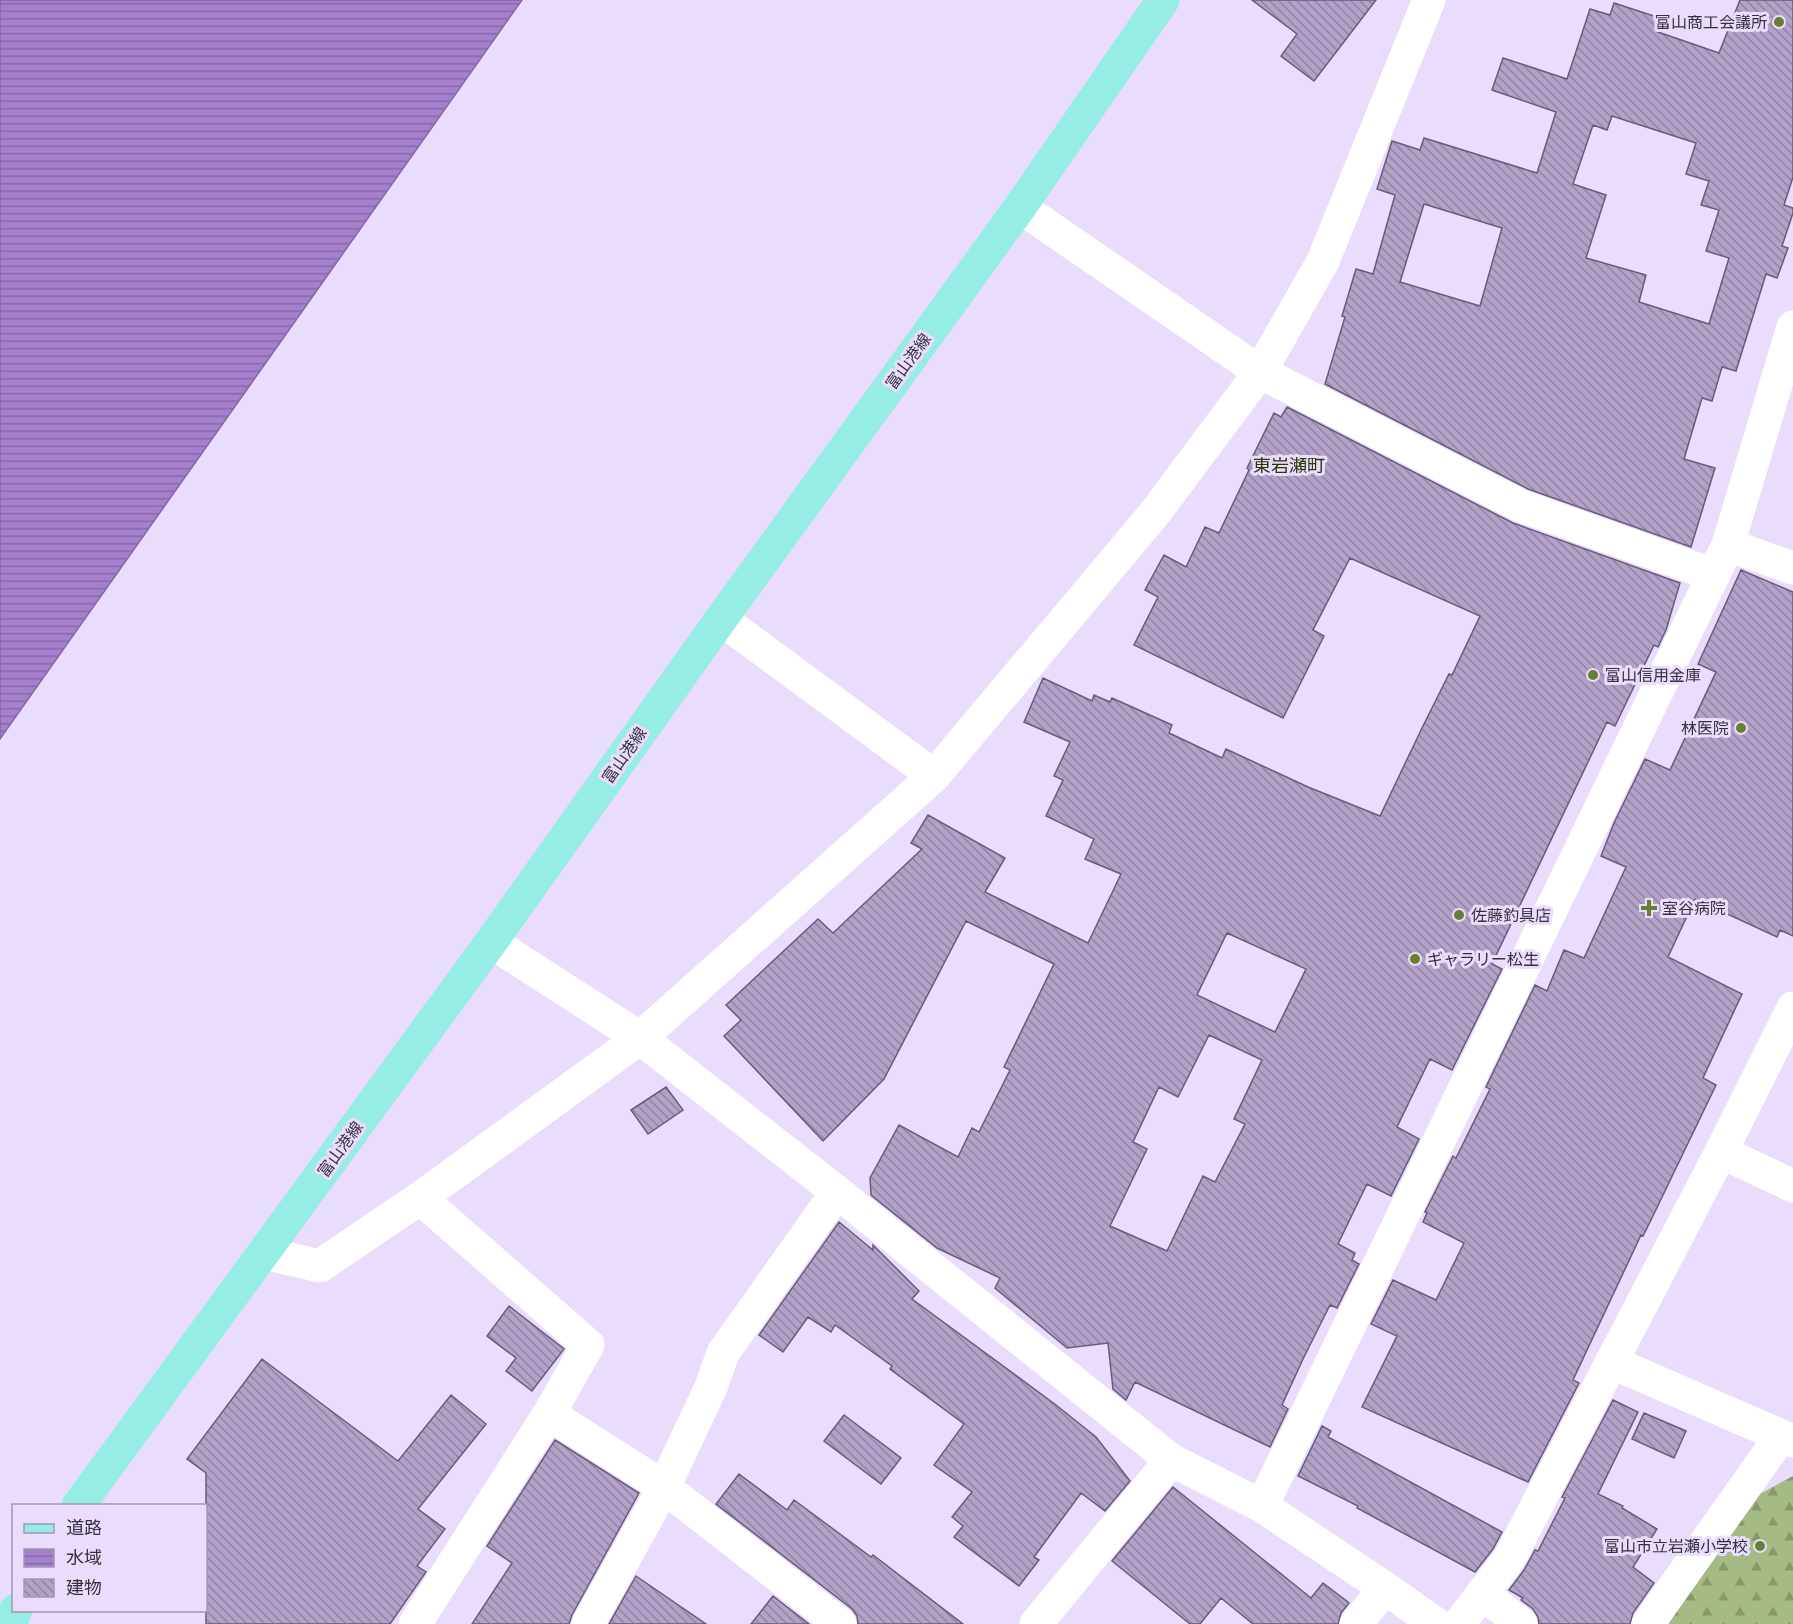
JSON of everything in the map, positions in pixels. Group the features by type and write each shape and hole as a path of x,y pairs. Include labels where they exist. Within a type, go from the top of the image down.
{"main road":[{"name":"富山港線","path":"79,1504 491,942 721,619 1020,207 1163,0"}],"street":[{"path":"264,1253 320,1266 420,1198 640,1038 934,776 1154,514 1260,372 1323,261 1429,0"},
{"path":"1020,207 1260,372 1521,506 1714,575"},
{"path":"1262,1506 1728,545 1793,327"},
{"path":"1728,545 1793,568"},
{"path":"721,619 934,776"},
{"path":"491,942 640,1038 837,1192 1171,1460 1262,1506 1436,1624"},
{"path":"1459,1624 1509,1559 1721,1152 1793,1008"},
{"path":"1721,1152 1793,1186"},
{"path":"588,1624 664,1487 711,1387 723,1353 837,1192"},
{"path":"415,1624 549,1414 588,1346 420,1198"},
{"path":"1611,1362 1787,1438 1648,1624"},
{"path":"549,1414 664,1487 840,1624"},
{"path":"1036,1624 1171,1460"},
{"path":"1356,1624 1385,1588"},
{"path":"1482,1593 1521,1624"}],"green space":[{"name":"富山市立岩瀬小学校","path":"1793,1476 1793,1624 1664,1624 1756,1496"}],"water":[{"path":"0,0 522,0 0,739"}],"building":[{"path":"1252,0 1376,0 1314,81 1281,56 1297,34"},
{"path":"1740,0 1793,0 1793,177 1784,205 1793,208 1793,213 1782,246 1788,248 1777,278 1766,274 1736,371 1722,367 1712,401 1702,398 1684,459 1715,468 1691,547 1528,489 1325,384 1345,317 1342,316 1356,269 1373,274 1395,195 1377,189 1392,141 1420,150 1424,138 1537,173 1556,112 1492,90 1503,58 1567,79 1590,9 1610,15 1614,3 1663,19 1658,32 1719,53","holes":["1612,116 1696,143 1686,174 1709,181 1701,205 1719,210 1706,251 1729,258 1709,324 1639,302 1646,275 1586,258 1606,195 1573,184 1593,125 1607,130","1424,204 1502,228 1480,306 1400,282"]},
{"path":"1287,407 1513,523 1680,583 1666,630 1658,647 1654,645 1615,726 1607,722 1492,964 1502,969 1452,1070 1430,1059 1397,1127 1419,1139 1391,1196 1367,1184 1338,1244 1355,1253 1352,1260 1359,1264 1337,1308 1330,1305 1303,1359 1282,1405 1288,1409 1270,1447 1135,1382 1126,1400 1113,1389 1108,1343 1067,1348 995,1288 1000,1278 937,1248 871,1195 870,1178 899,1125 958,1157 972,1128 979,1132 1010,1070 1004,1067 1054,964 966,921 884,1079 823,1141 724,1036 741,1020 726,1005 818,919 833,933 922,849 911,843 928,815 1005,858 985,892 1088,943 1121,874 1085,859 1094,839 1046,816 1063,780 1054,776 1070,742 1024,722 1043,678 1092,701 1094,695 1110,702 1112,698 1172,725 1169,733 1222,758 1226,749 1308,787 1380,816 1480,616 1350,558 1313,630 1324,636 1283,718 1134,645 1158,597 1145,590 1164,555 1186,567 1205,527 1219,533 1274,413 1281,417","holes":["1227,933 1306,969 1275,1032 1197,995","1209,1035 1262,1060 1234,1119 1245,1124 1215,1182 1203,1176 1167,1251 1110,1226 1147,1149 1133,1142 1159,1087 1178,1097"]},
{"path":"1741,570 1793,592 1793,936 1780,930 1777,937 1695,899 1668,957 1742,994 1703,1078 1716,1085 1643,1236 1641,1235 1573,1380 1579,1383 1528,1482 1362,1407 1397,1336 1371,1324 1393,1280 1436,1300 1464,1243 1423,1222 1427,1213 1425,1212 1453,1156 1456,1158 1490,1089 1486,1087 1535,985 1547,991 1564,950 1584,958 1626,867 1601,856 1614,823 1645,759 1670,770 1716,672 1698,664"},
{"path":"666,1087 683,1110 648,1134 631,1110"},
{"path":"839,1222 873,1250 873,1245 919,1291 912,1299 1096,1437 1130,1481 1105,1511 1081,1493 1034,1557 1039,1560 1019,1586 954,1537 963,1526 952,1517 972,1492 934,1465 964,1424 890,1369 892,1366 835,1325 831,1332 808,1317 783,1352 759,1335"},
{"path":"509,1306 564,1349 532,1391 506,1371 516,1358 487,1336"},
{"path":"262,1359 398,1461 451,1395 486,1424 418,1509 445,1529 417,1566 426,1572 390,1624 206,1624 206,1473 187,1459"},
{"path":"1613,1400 1638,1412 1598,1494 1623,1506 1622,1508 1657,1529 1633,1567 1654,1583 1633,1613 1630,1624 1539,1624 1533,1609 1521,1600 1523,1598 1509,1590 1535,1550 1538,1551 1565,1498 1562,1497"},
{"path":"1644,1413 1686,1431 1674,1458 1632,1439"},
{"path":"844,1415 901,1458 881,1484 824,1441"},
{"path":"1322,1426 1331,1431 1328,1437 1502,1532 1493,1549 1475,1572 1357,1508 1358,1506 1298,1476"},
{"path":"555,1440 639,1493 569,1624 472,1624 512,1563 487,1546"},
{"path":"739,1474 787,1510 794,1500 871,1557 873,1555 963,1624 858,1624 857,1616 852,1609 716,1504"},
{"path":"1173,1487 1311,1598 1323,1583 1349,1603 1341,1613 1338,1624 1253,1624 1221,1598 1200,1624 1190,1624 1112,1561"},
{"path":"636,1576 706,1624 609,1624"},
{"path":"773,1596 809,1624 751,1624"}],"place":[{"name":"富山商工会議所","path":"1779,22"},
{"name":"富山信用金庫","path":"1593,675"},
{"name":"林医院","path":"1741,728"},
{"name":"室谷病院","path":"1649,908"},
{"name":"佐藤釣具店","path":"1459,915"},
{"name":"ギャラリー松生","path":"1415,959"},
{"name":"富山市立岩瀬小学校","path":"1760,1546"}],"district":[{"name":"東岩瀬町","path":"1289,465"}]}
